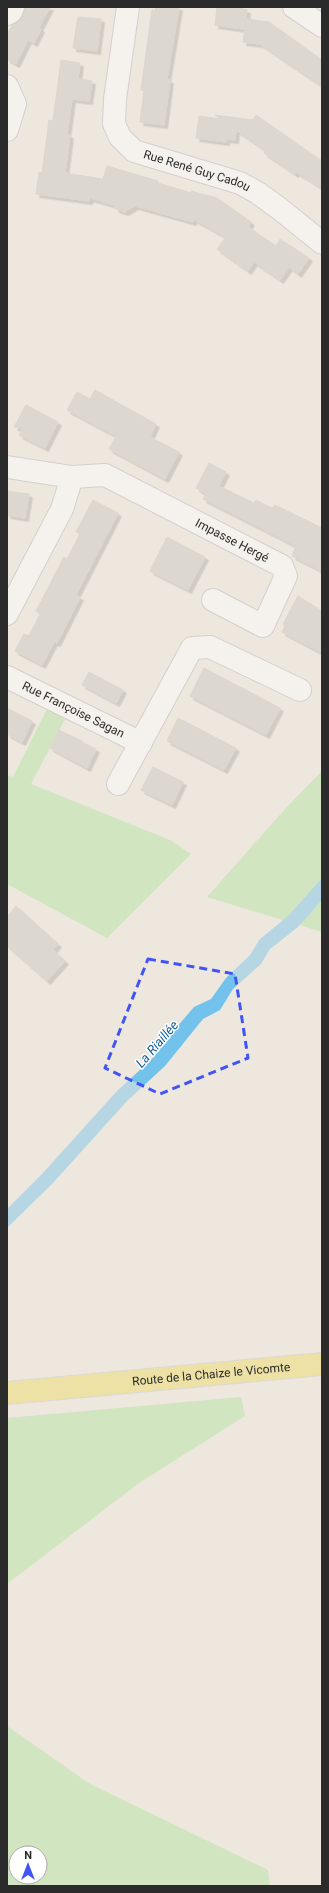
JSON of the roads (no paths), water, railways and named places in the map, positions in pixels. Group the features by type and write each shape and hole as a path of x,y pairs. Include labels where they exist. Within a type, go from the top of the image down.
{"main road":[{"name":"Route de la Chaize le Vicomte","path":"7,1393 322,1364"}],"street":[{"path":"7,14 11,12 13,7"},
{"name":"Rue René Guy Cadou","path":"128,7 115,100 114,124 120,137 134,151 240,183 258,193 280,209 322,243"},
{"path":"294,7 322,26"},
{"path":"7,86 15,104 7,130"},
{"path":"7,467 72,477 62,509 7,614"},
{"name":"Impasse Hergé","path":"72,477 105,475 282,566 286,576 263,626 213,600"},
{"path":"118,784 192,648 210,647 300,690"},
{"name":"Rue Françoise Sagan","path":"7,677 141,743"}],"water":[{"path":"322,878 322,900 298,927 270,949 261,964 233,989 220,1010 203,1019 165,1066 127,1101 52,1184 7,1228 7,1209 42,1174 117,1091 154,1057 194,1007 211,999 226,978 250,955 260,939 288,916"}],"water label":[{"name":"La Riaillée","path":"157,1044"}]}
